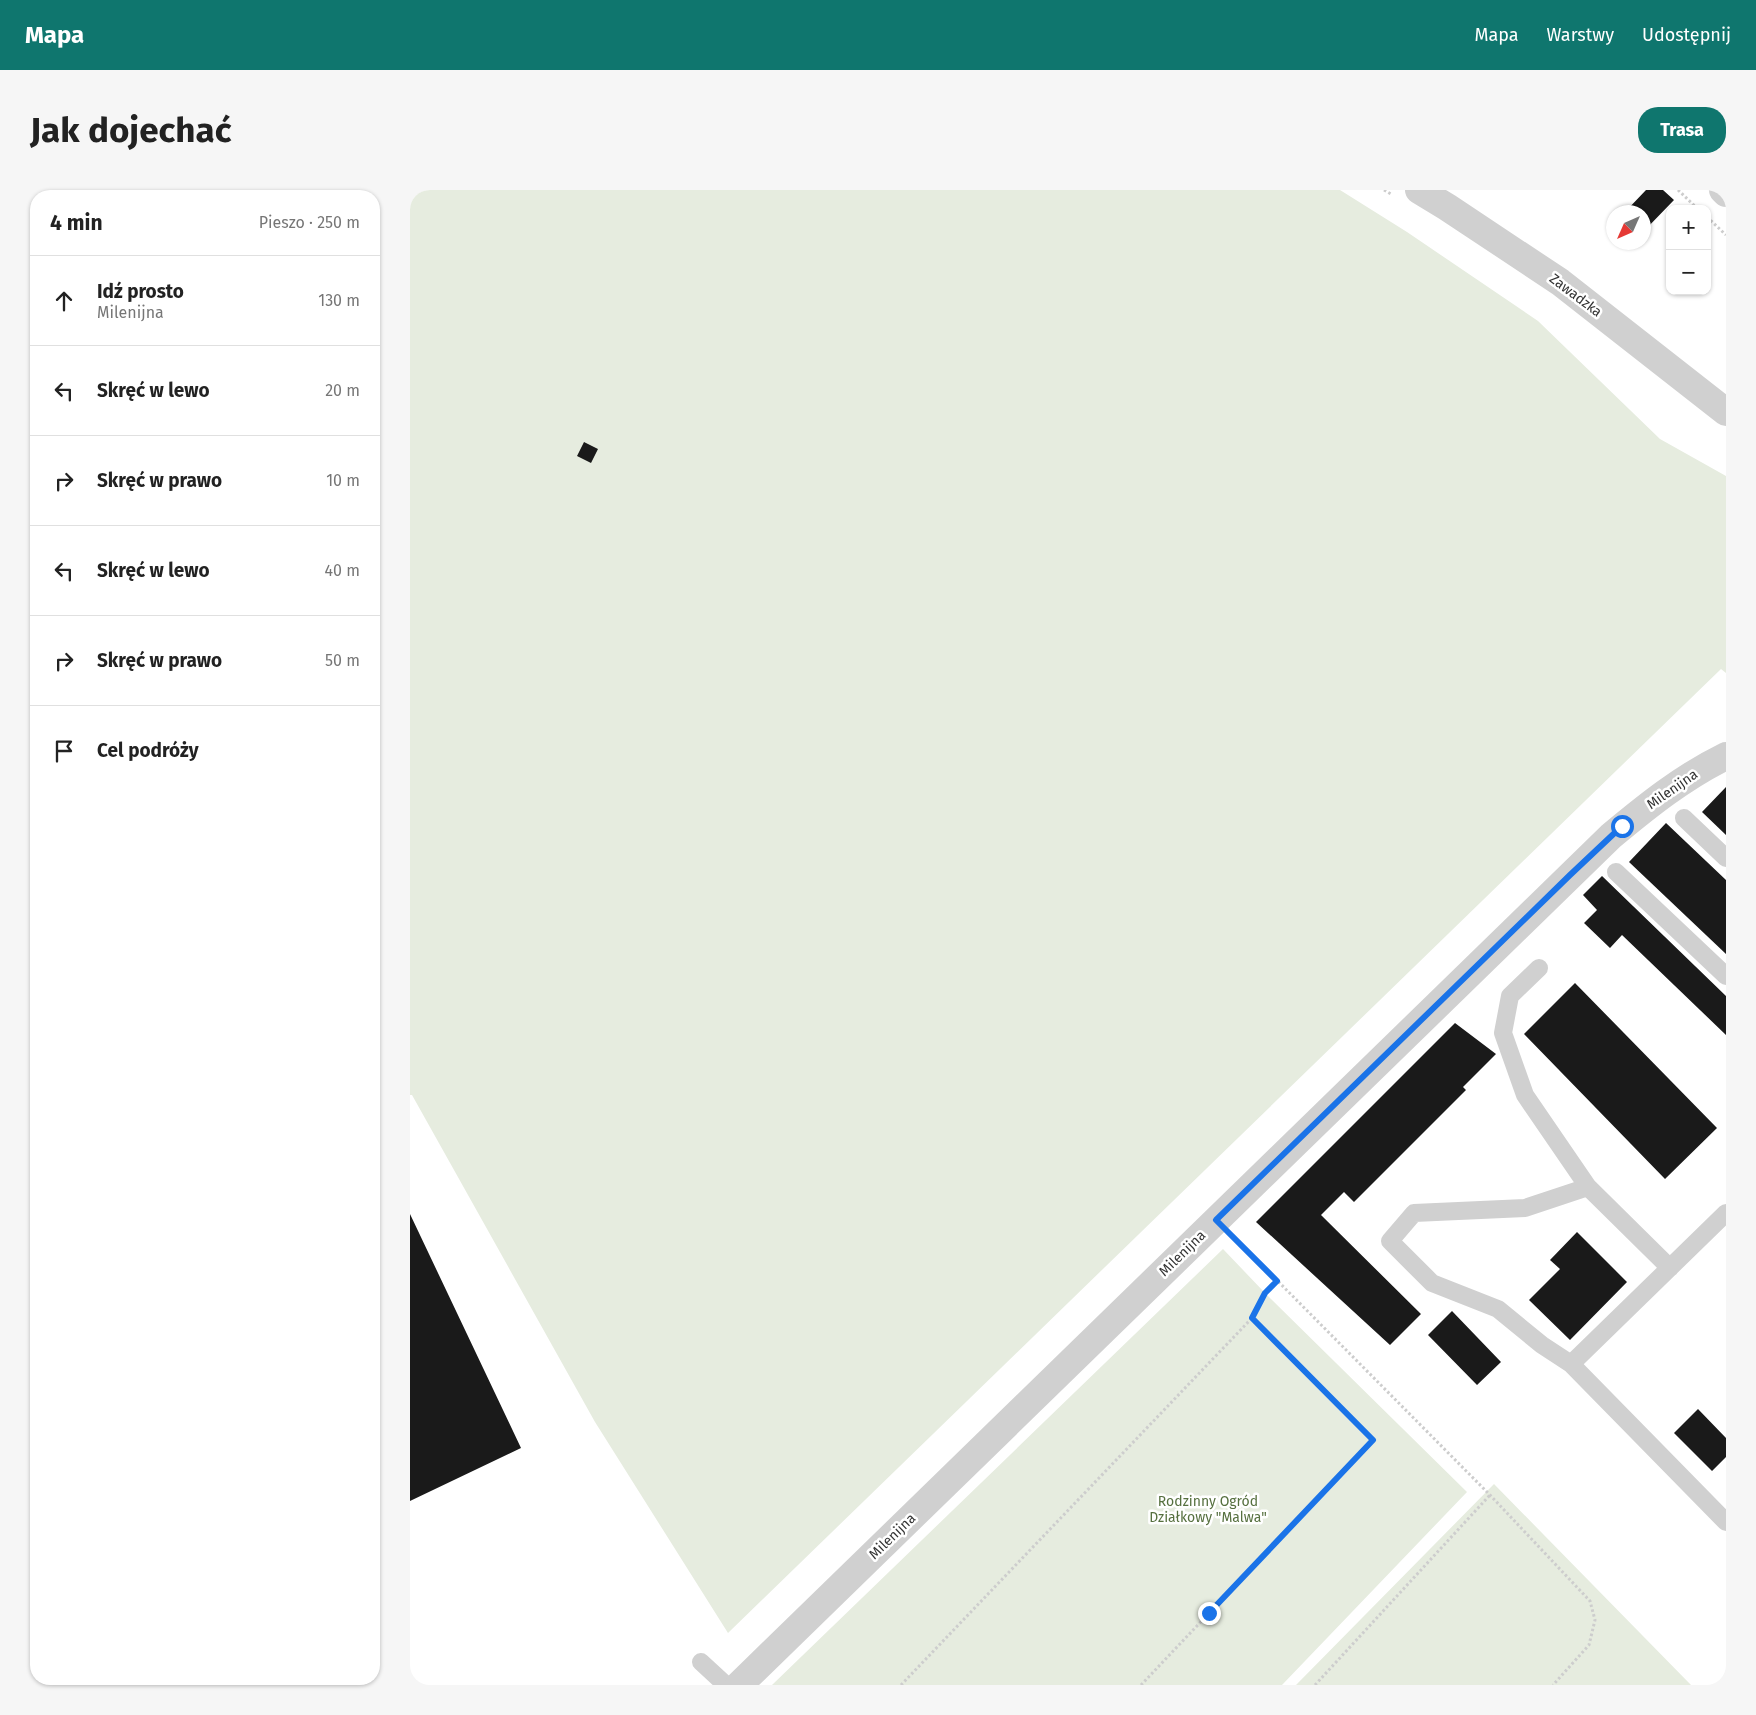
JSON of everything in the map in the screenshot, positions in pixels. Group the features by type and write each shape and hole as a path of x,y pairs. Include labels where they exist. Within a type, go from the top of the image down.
{"street":[{"name":"Zawadzka","path":"1419,190 1560,282 1726,412"},
{"name":"Milenijna","path":"739,1685 1611,836 1658,797 1704,766 1726,756"}],"lane":[{"path":"1684,818 1726,858"},
{"path":"1616,872 1726,976"},
{"path":"1539,968 1510,996 1503,1033 1525,1095 1588,1187 1670,1268"},
{"path":"1588,1187 1525,1208 1414,1212 1390,1241 1432,1283 1498,1309 1542,1345 1571,1364 1726,1522"},
{"path":"1571,1364 1726,1213"},
{"path":"701,1662 726,1685"}],"path":[{"path":"1678,190 1694,205"},
{"path":"1711,221 1726,235"},
{"path":"1216,1220 1490,1495 1590,1601 1595,1620 1589,1645 1553,1685"},
{"path":"901,1685 1252,1318 1265,1293 1277,1281"},
{"path":"1141,1685 1373,1440 1252,1318"},
{"path":"1315,1685 1490,1495"}],"green space":[{"path":"410,190 1340,190 1407,232 1538,321 1660,439 1726,476 1726,673 1721,669 728,1633 595,1422 412,1095 410,1095"},
{"name":"Rodzinny Ogród Działkowy \"Malwa\"","path":"1223,1249 1265,1293 1467,1492 1282,1685 772,1685"},
{"path":"1494,1484 1691,1685 1296,1685"}],"building":[{"path":"1646,190 1663,190 1674,200 1669,205 1666,205 1666,208 1651,224 1651,205 1632,205"},
{"path":"584,442 598,449 591,463 577,456"},
{"path":"1726,787 1726,835 1702,812"},
{"path":"1666,823 1726,880 1726,954 1629,862"},
{"path":"1602,876 1726,996 1726,1035 1622,935 1610,948 1584,923 1597,910 1583,895"},
{"path":"1575,983 1717,1128 1665,1179 1524,1034"},
{"path":"1455,1023 1496,1054 1463,1087 1466,1090 1354,1202 1344,1192 1321,1215 1421,1314 1390,1345 1256,1222"},
{"path":"410,1214 521,1448 410,1501"},
{"path":"1577,1232 1627,1282 1570,1340 1529,1300 1560,1269 1550,1260"},
{"path":"1452,1311 1501,1362 1477,1385 1428,1335"},
{"path":"1698,1409 1726,1438 1726,1457 1712,1471 1674,1433"}],"route":[{"path":"1209,1613 1373,1440 1252,1318 1265,1293 1277,1281 1216,1220 1622,826"}]}
